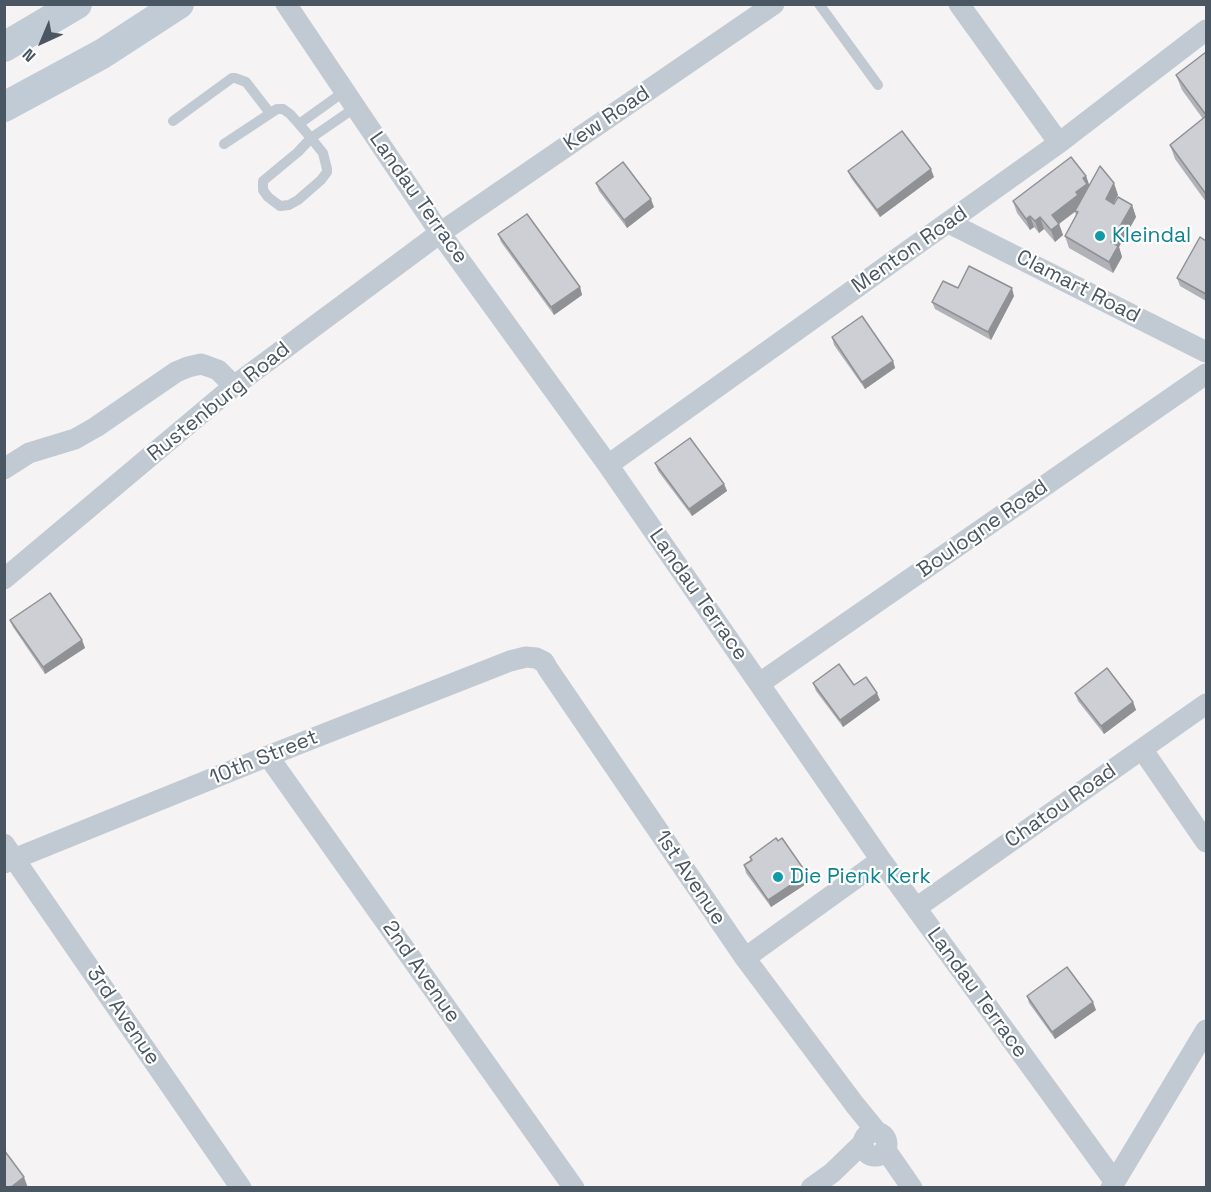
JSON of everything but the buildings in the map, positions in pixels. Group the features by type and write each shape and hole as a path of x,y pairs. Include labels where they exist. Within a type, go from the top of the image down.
{"main road":[{"path":"4,47 77,4"},
{"path":"4,107 102,54 178,4"}],"street":[{"name":"Landau Terrace","path":"286,4 440,233 608,465 881,860 1113,1185"},
{"name":"Kew Road","path":"440,233 774,4"},
{"path":"959,4 1059,143"},
{"name":"Menton Road","path":"608,465 1059,143 1206,30"},
{"name":"Clamart Road","path":"949,223 1206,351"},
{"name":"Rustenburg Road","path":"4,579 234,386 440,233"},
{"path":"4,469 30,453 75,439 176,372 188,367 201,364 218,370 234,386"},
{"name":"Boulogne Road","path":"760,683 1206,374"},
{"name":"10th Street","path":"8,855 510,661 526,657"},
{"name":"1st Avenue","path":"526,657 536,658 544,663 745,958 855,1105 872,1146 909,1184"},
{"name":"Chatou Road","path":"916,908 1206,704"},
{"path":"1142,749 1206,842"},
{"name":"2nd Avenue","path":"268,756 574,1188"},
{"name":"3rd Avenue","path":"8,855 241,1188"},
{"path":"745,958 881,860"},
{"path":"1113,1185 1206,1030"},
{"path":"811,1188 872,1146"}],"lane":[{"path":"819,4 878,86"},
{"path":"173,121 232,78 246,82 270,113"},
{"path":"299,124 350,99"},
{"path":"224,144 270,113 283,109 290,114 311,138 323,153 327,172 298,200 289,205 280,206 265,194 262,187 263,181 298,152 311,138 350,99"}],"place":[{"name":"Kleindal","path":"1100,236"},
{"name":"Die Pienk Kerk","path":"778,877"}]}
